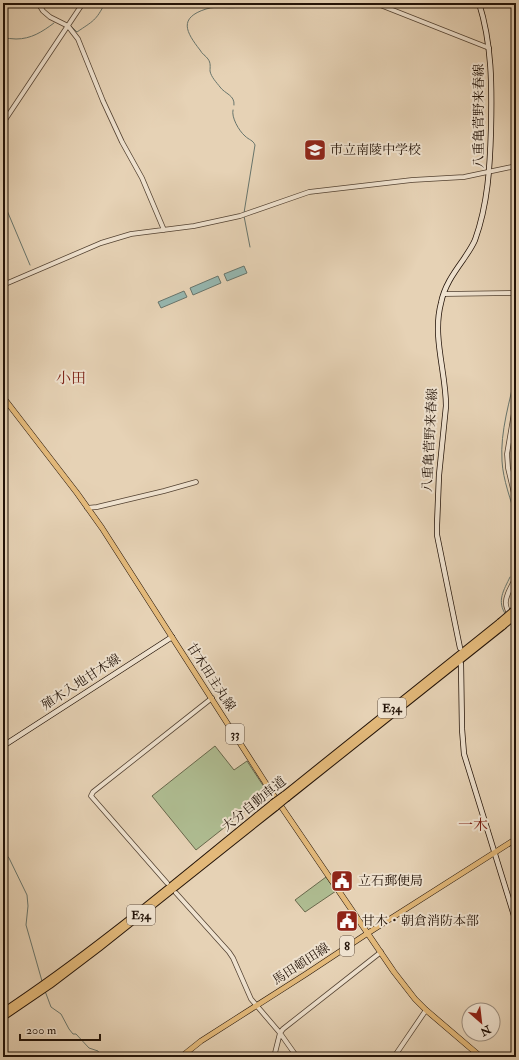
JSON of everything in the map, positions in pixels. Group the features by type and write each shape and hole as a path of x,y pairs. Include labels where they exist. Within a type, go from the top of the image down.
{"highway":[{"name":"大分自動車道","path":"3,1012 92,948 286,796 516,611"},
{"name":"大分自動車道","path":"3,1018 100,948 274,805"}],"main road":[{"name":"八重亀菅野来春線","path":"460,648 437,525 439,475 446,406 446,389 438,333 438,319 440,303 447,284 475,240 490,171 491,62 486,28 479,3"},
{"name":"甘木田主丸線","path":"3,397 87,508 272,792 381,952 415,999 481,1057"},
{"name":"殖木入地甘木線","path":"3,746 172,637"},
{"path":"461,664 464,754 516,922"},
{"name":"馬田頓田線","path":"181,1057 206,1038 516,839"}],"street":[{"path":"38,3 43,11 50,17 68,26 78,39 103,100 122,142 142,178 164,230"},
{"path":"3,124 83,3"},
{"path":"376,3 489,48"},
{"path":"3,285 101,243 131,234 194,226 244,215 291,197 309,192 412,180 464,177 516,166"},
{"path":"444,294 516,293"},
{"path":"516,401 507,454 508,468 516,502"},
{"path":"87,508 97,507 196,482"},
{"path":"516,577 506,597 505,605 507,612 516,624"},
{"path":"167,883 91,796 93,792 212,698"},
{"path":"176,893 233,958 251,999 280,1033 296,1057"},
{"path":"274,1057 280,1033 288,1025 381,952"},
{"path":"394,1057 426,1010"}],"green space":[{"path":"215,746 234,770 247,761 268,793 196,850 152,796"},
{"path":"326,877 336,891 305,912 295,900"}],"water":[{"path":"244,266 247,273 227,281 224,274"},
{"path":"218,276 221,283 193,295 190,288"},
{"path":"184,291 187,297 161,308 158,302"}],"waterway":[{"path":"71,26 77,32 94,20 105,3"},
{"path":"234,105 233,99 213,78 210,71 209,60 191,37 187,26 191,17 206,9 215,7 238,7 243,6 245,3"},
{"path":"3,38 27,38 41,32 54,23"},
{"path":"233,110 234,120 238,127 255,145 244,213"},
{"path":"3,201 30,265"},
{"path":"244,216 250,247"},
{"path":"516,372 502,439 502,461 504,475 516,518"},
{"path":"512,574 516,566"},
{"path":"506,615 503,610 501,600 503,591 510,577"},
{"path":"3,851 9,858 27,895 28,906 26,925 42,981"},
{"path":"45,991 51,1007 61,1014 73,1034 76,1034 89,1048 98,1051 101,1057"}],"place":[{"name":"市立南陵中学校","path":"315,150"},
{"name":"立石郵便局","path":"342,881"},
{"name":"甘木・朝倉消防本部","path":"347,921"}],"district":[{"name":"小田","path":"71,378"},
{"name":"一木","path":"473,825"}]}
